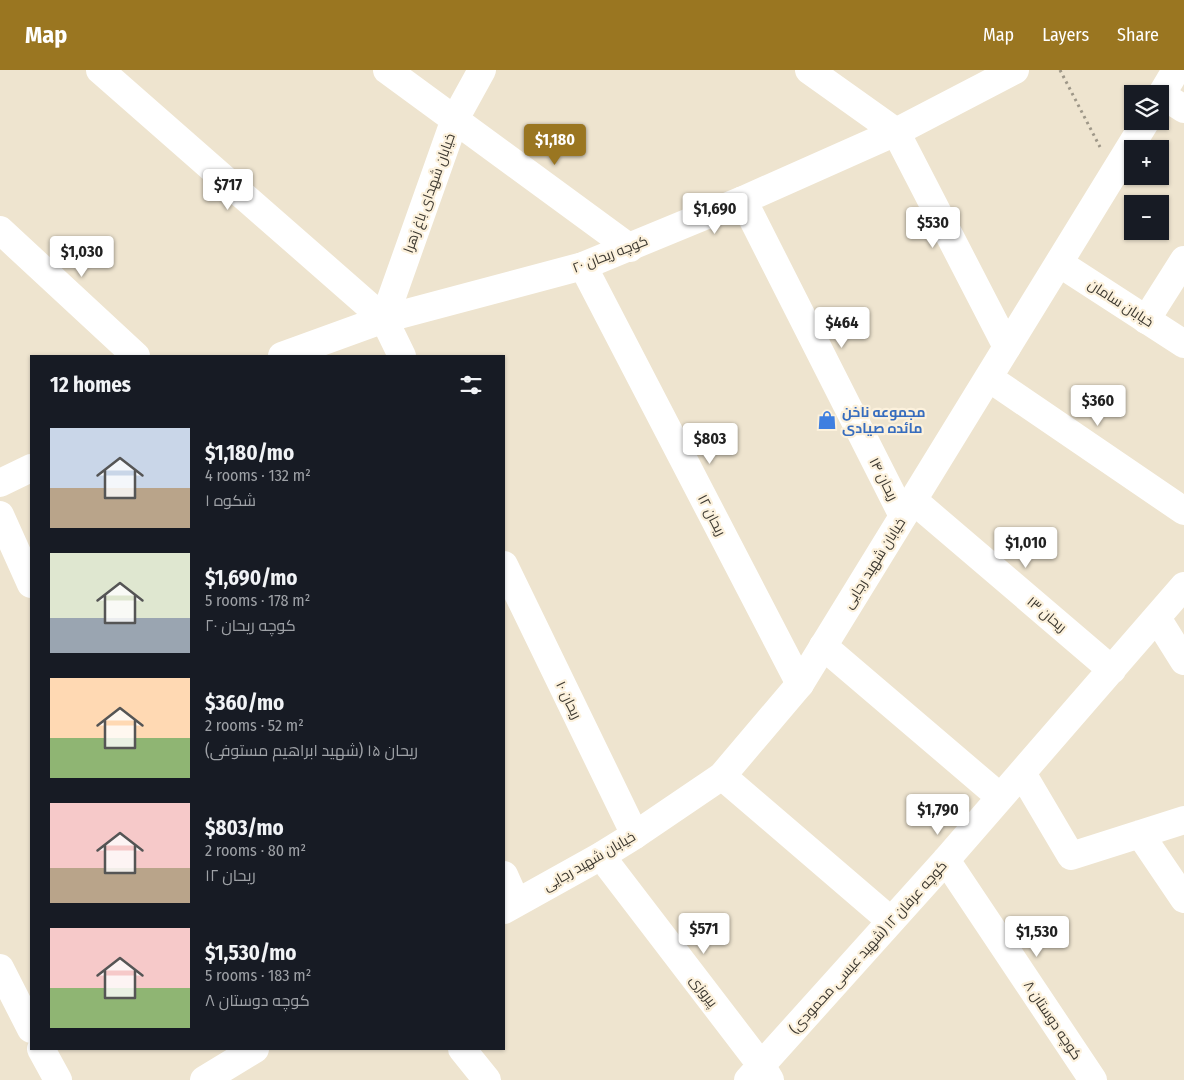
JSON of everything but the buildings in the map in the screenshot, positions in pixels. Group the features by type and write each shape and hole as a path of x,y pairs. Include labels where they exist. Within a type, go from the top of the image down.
{"street":[{"path":"100,70 384,319 402,355"},
{"path":"387,70 630,248"},
{"name":"خیابان شهدای باغ زهرا","path":"384,319 455,119 482,70"},
{"path":"809,70 896,132 1007,347"},
{"name":"کوچه ریحان ۲۰","path":"285,355 384,319 583,266 630,248 896,132 1015,70"},
{"path":"1167,85 1176,70"},
{"path":"1169,101 1184,109"},
{"name":"خیابان شهید رجایی","path":"510,906 601,856 722,776 800,684 1141,130"},
{"name":"ریحان ۱۴","path":"743,200 908,508"},
{"path":"0,230 135,355"},
{"path":"1146,320 1184,260"},
{"name":"خیابان سامان","path":"1059,263 1184,344"},
{"name":"ریحان ۱۲","path":"583,266 800,684"},
{"path":"989,378 1184,511"},
{"path":"0,483 30,468"},
{"name":"ریحان ۱۳","path":"908,508 1112,670"},
{"path":"0,515 30,582"},
{"name":"ریحان ۱۰","path":"505,567 635,835"},
{"name":"کوچه عرفان ۱۲ (شهید عیسی محمودی)","path":"759,1075 1184,586"},
{"path":"1158,618 1184,661"},
{"path":"823,646 1000,797"},
{"path":"1022,773 1071,856 1184,820"},
{"path":"722,776 891,921"},
{"path":"1140,834 1184,899"},
{"name":"پیروزی","path":"601,856 759,1075"},
{"name":"کوچه دوستان ۸","path":"946,860 1093,1080"},
{"path":"505,881 510,906"},
{"path":"0,968 30,1027"},
{"path":"43,1050 58,1080"},
{"path":"463,1050 487,1080"},
{"path":"215,1077 247,1051"}],"path":[{"path":"1060,70 1114,174"}],"place":[{"name":"مجموعه ناخن مائده صیادی","path":"827,420"}]}
